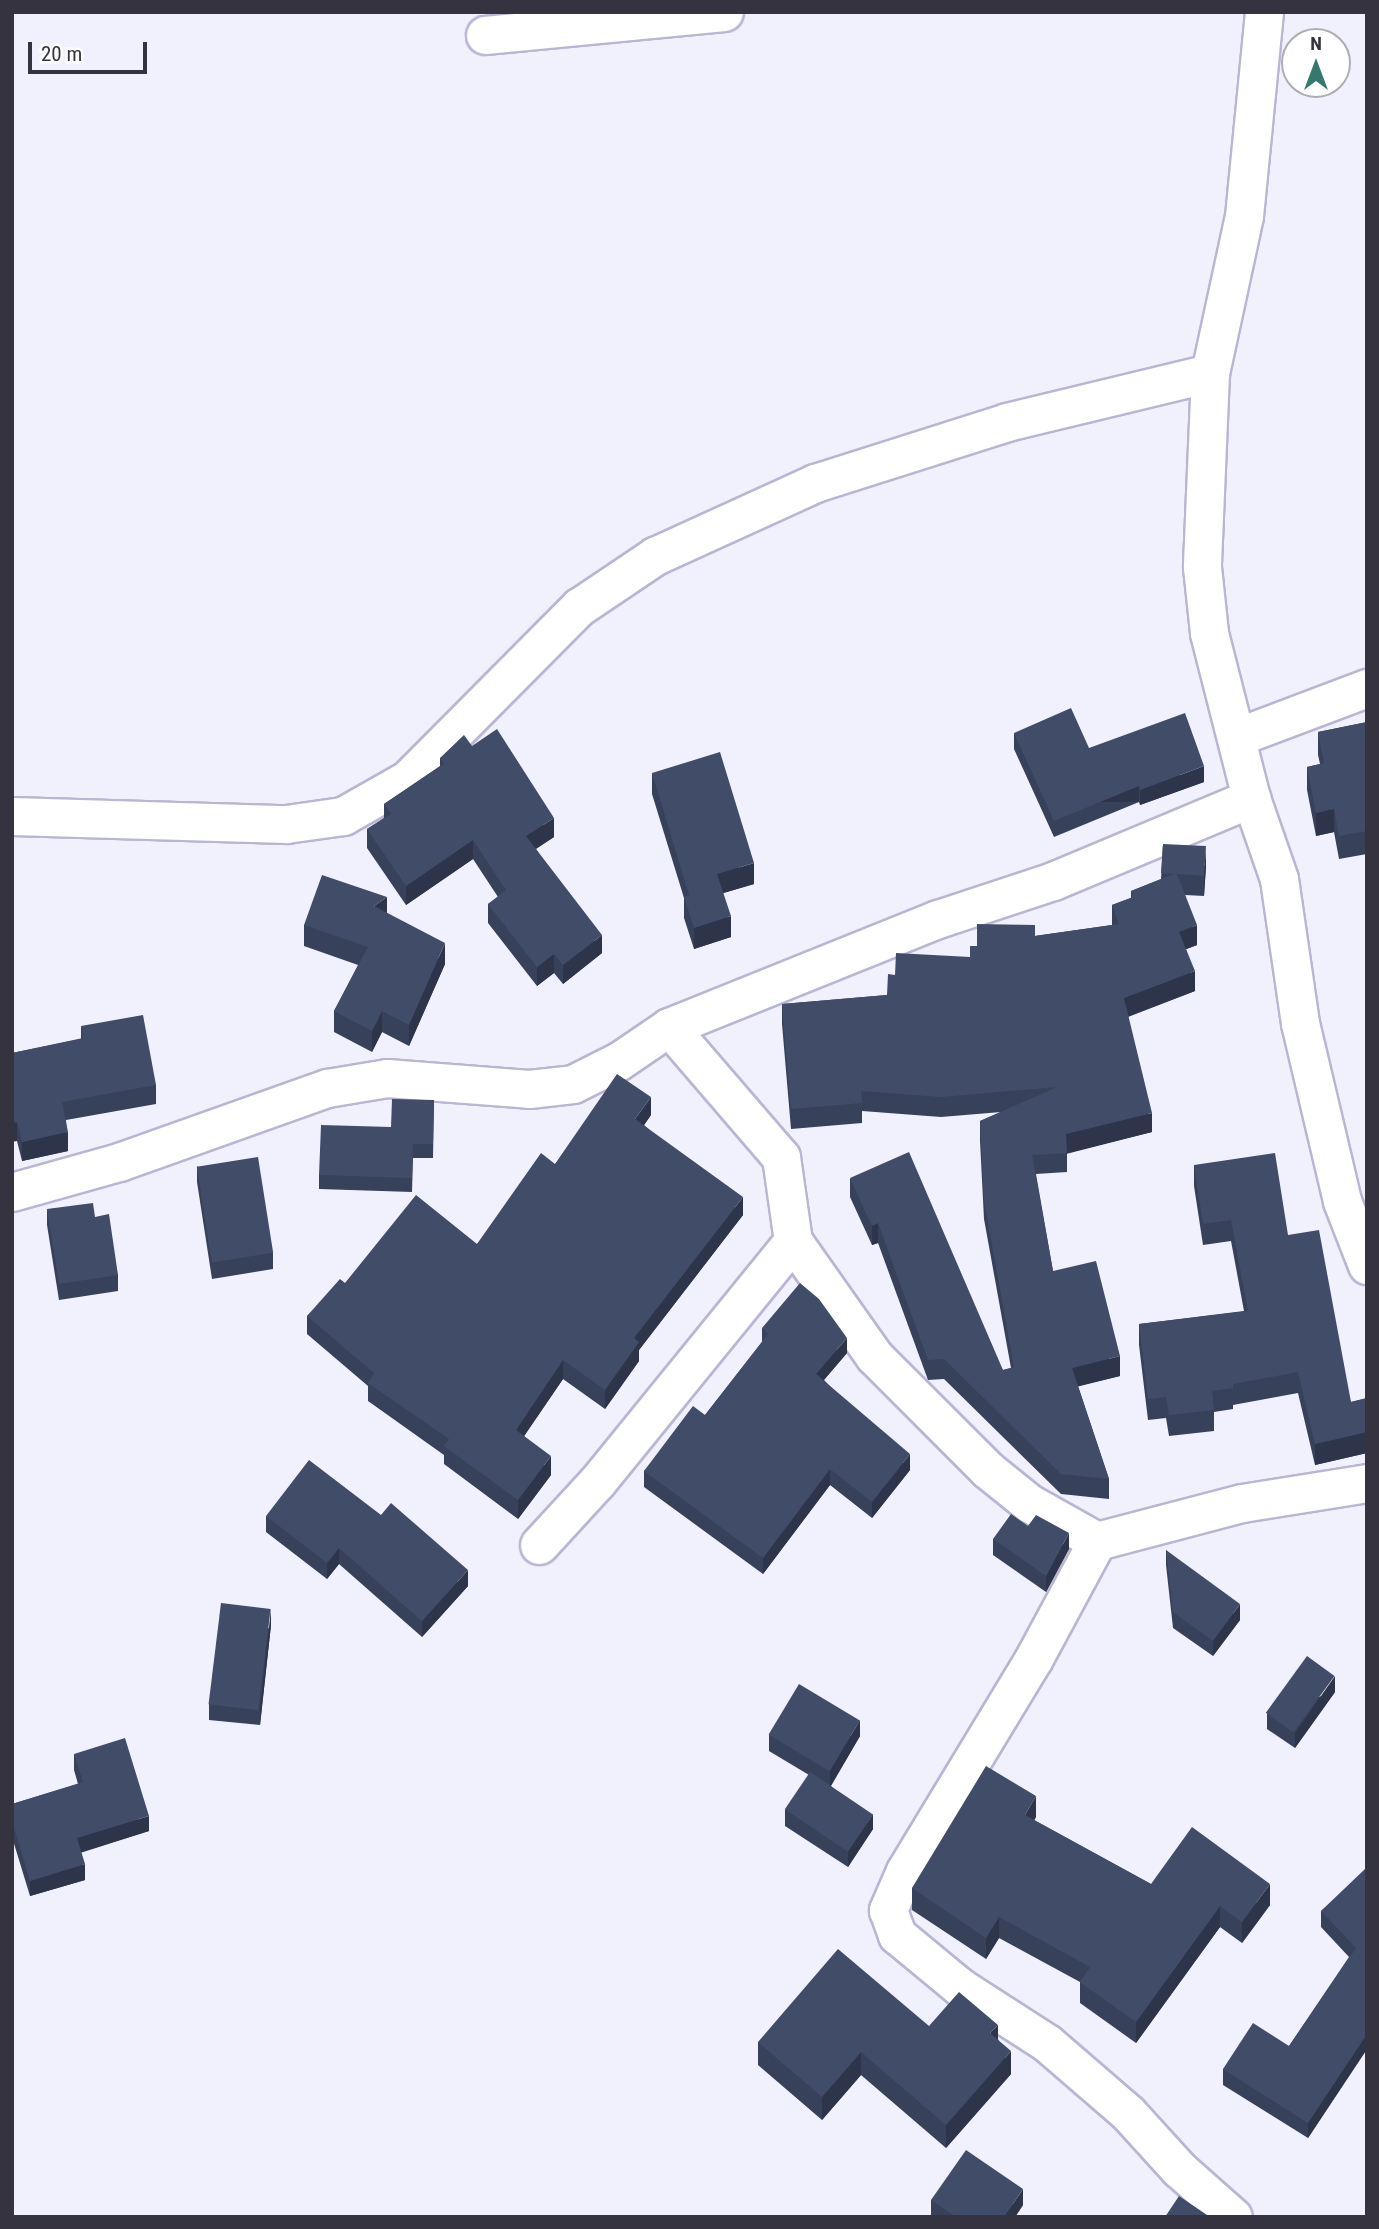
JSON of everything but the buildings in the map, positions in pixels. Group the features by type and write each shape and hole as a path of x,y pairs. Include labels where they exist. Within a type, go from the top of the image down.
{"street":[{"path":"485,36 724,12"},
{"path":"1264,12 1244,216 1210,373 1202,567 1209,633 1251,798 1279,879 1300,1023 1342,1201 1367,1265"},
{"path":"12,816 286,824 343,816 408,779 579,607 656,556 815,483 1007,422 1210,373"},
{"path":"1237,737 1367,688"},
{"path":"12,1192 119,1162 327,1088 387,1078 529,1089 573,1084 619,1061 669,1027 938,919 1053,881 1251,798"},
{"path":"669,1027 781,1157 793,1241 874,1356 928,1412 1029,1503 1097,1541 1242,1503 1367,1483"},
{"path":"539,1545 597,1482 793,1241"},
{"path":"1097,1541 1020,1682 905,1871 888,1910 897,1935 960,1987 1047,2043 1128,2113 1180,2169 1233,2217"}]}
